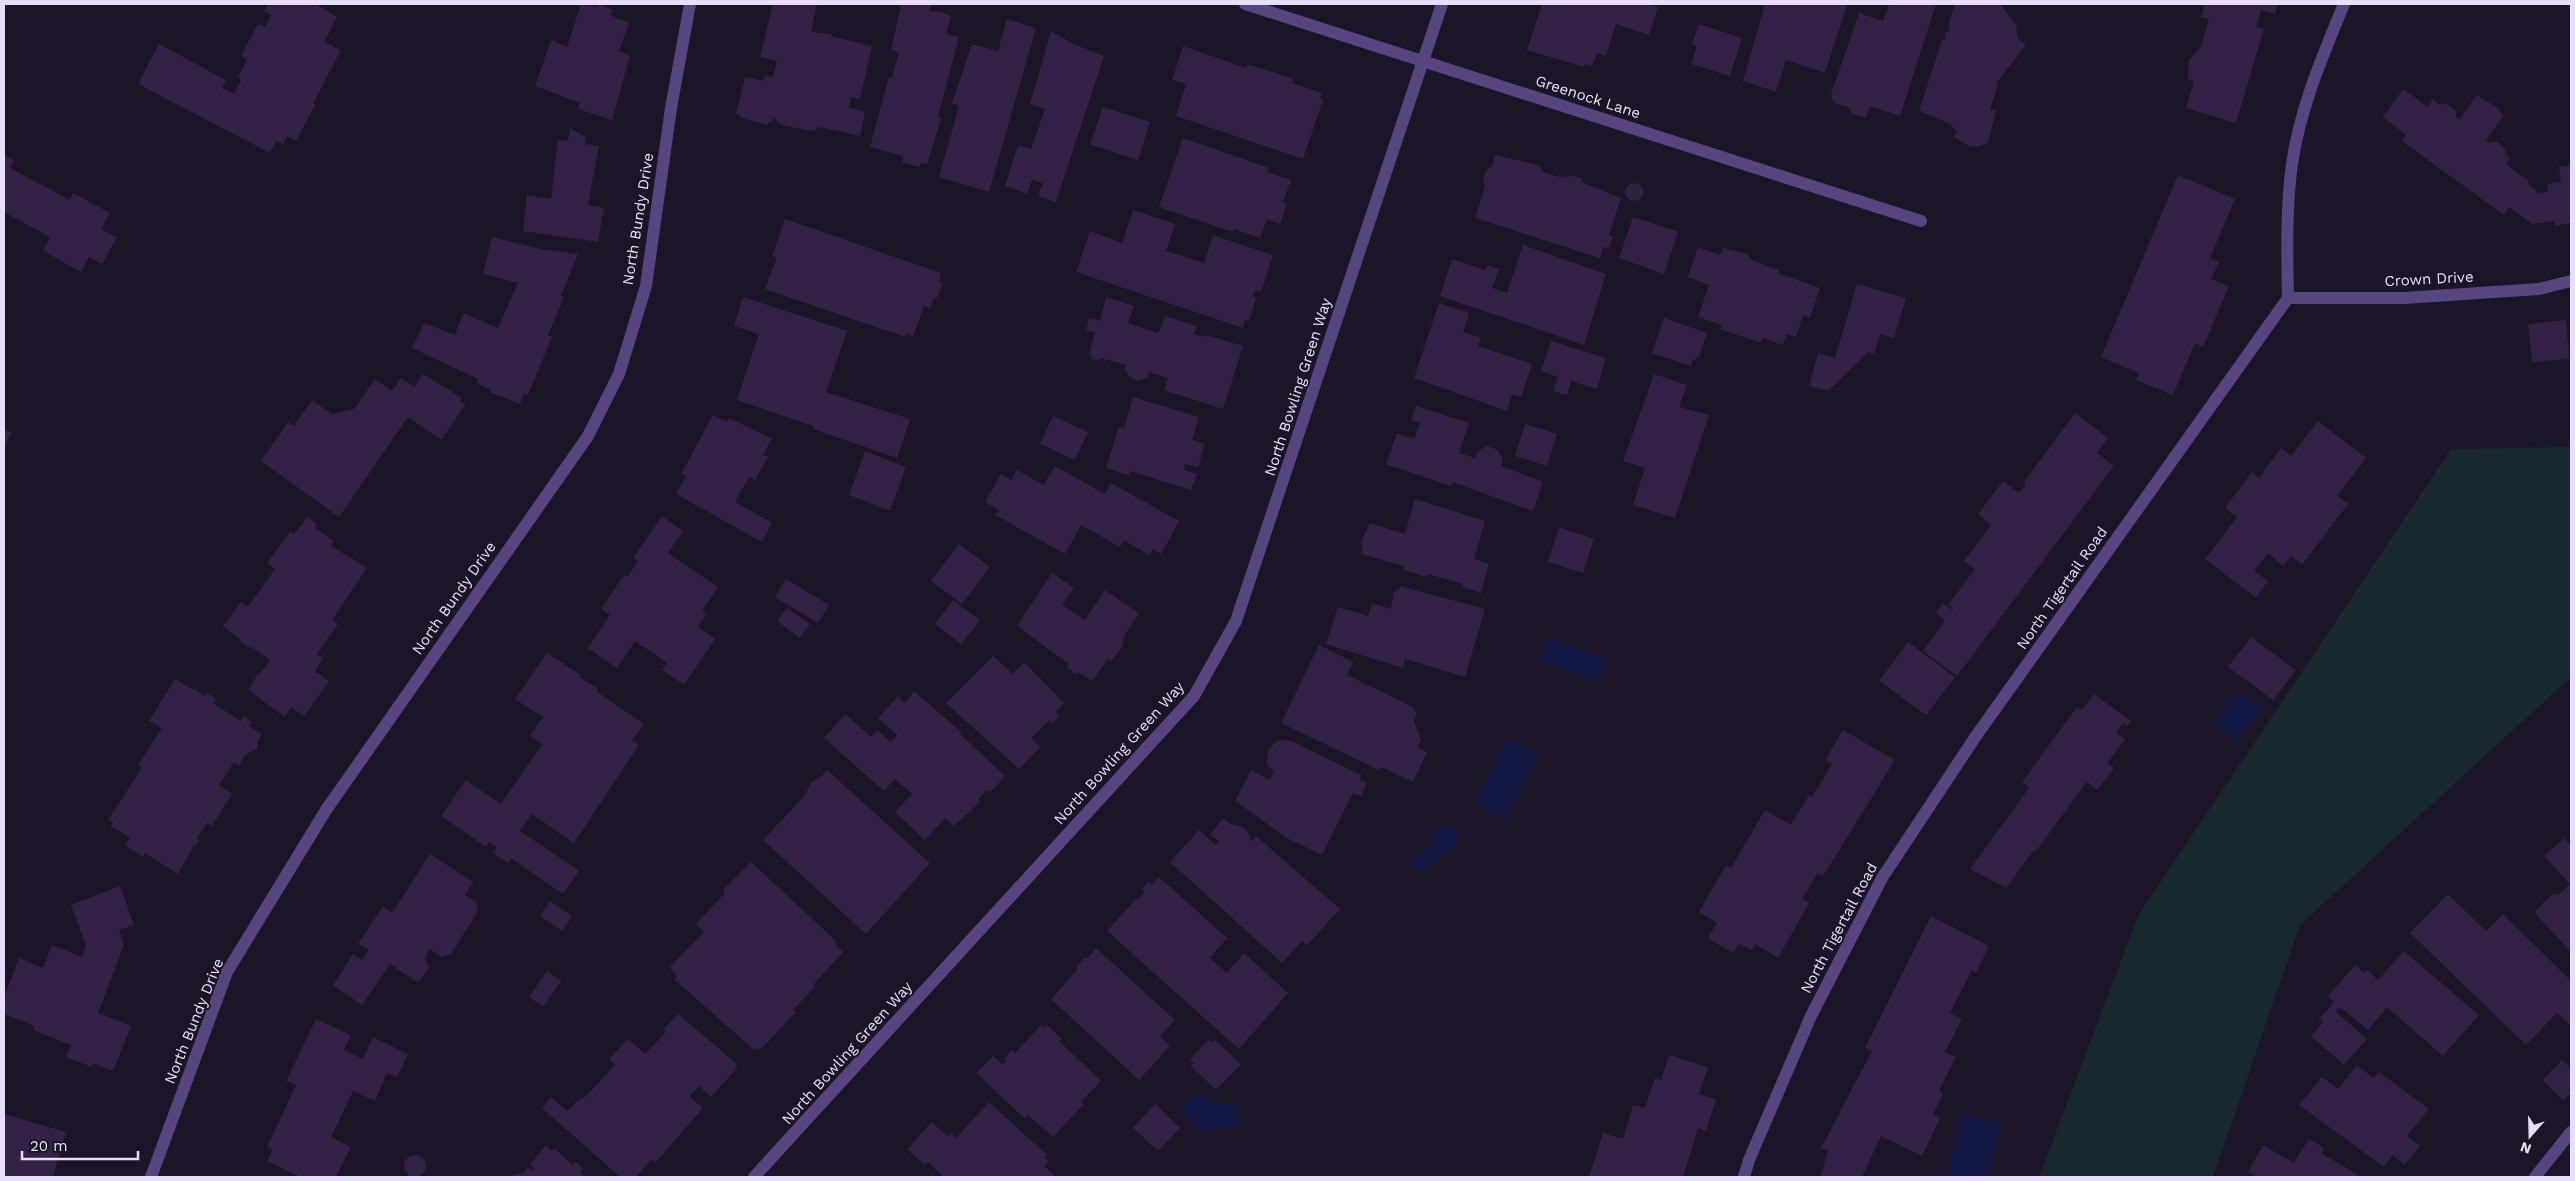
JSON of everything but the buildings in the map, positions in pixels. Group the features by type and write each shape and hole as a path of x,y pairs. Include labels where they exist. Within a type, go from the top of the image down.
{"street":[{"name":"North Bundy Drive","path":"152,1177 227,972 326,810 588,436 619,374 646,286 671,108 690,4"},
{"name":"Greenock Lane","path":"1245,4 1921,221"},
{"name":"North Bowling Green Way","path":"754,1177 1194,696 1236,621 1442,4"},
{"path":"2288,298 2287,228 2292,163 2313,80 2344,4"},
{"name":"Crown Drive","path":"2288,298 2404,298 2539,289 2571,281"},
{"name":"North Tigertail Road","path":"1744,1177 1749,1160 1810,1016 1882,878 1976,736 2288,298"},
{"path":"2535,1177 2571,1132"}],"shaded area":[{"path":"2571,447 2571,677 2300,925 2213,1177 2039,1177 2138,916 2451,449"},
{"path":"1547,638 1608,658 1600,681 1539,661"},
{"path":"2239,691 2261,709 2235,741 2213,724"},
{"path":"1507,738 1539,753 1506,819 1475,803"},
{"path":"1444,826 1452,828 1459,837 1456,847 1419,871 1413,867 1410,861 1431,844 1433,840 1431,835 1436,828"},
{"path":"1197,1091 1209,1101 1240,1106 1241,1126 1203,1132 1179,1112"},
{"path":"1962,1113 2002,1124 1989,1177 1946,1177"}]}
